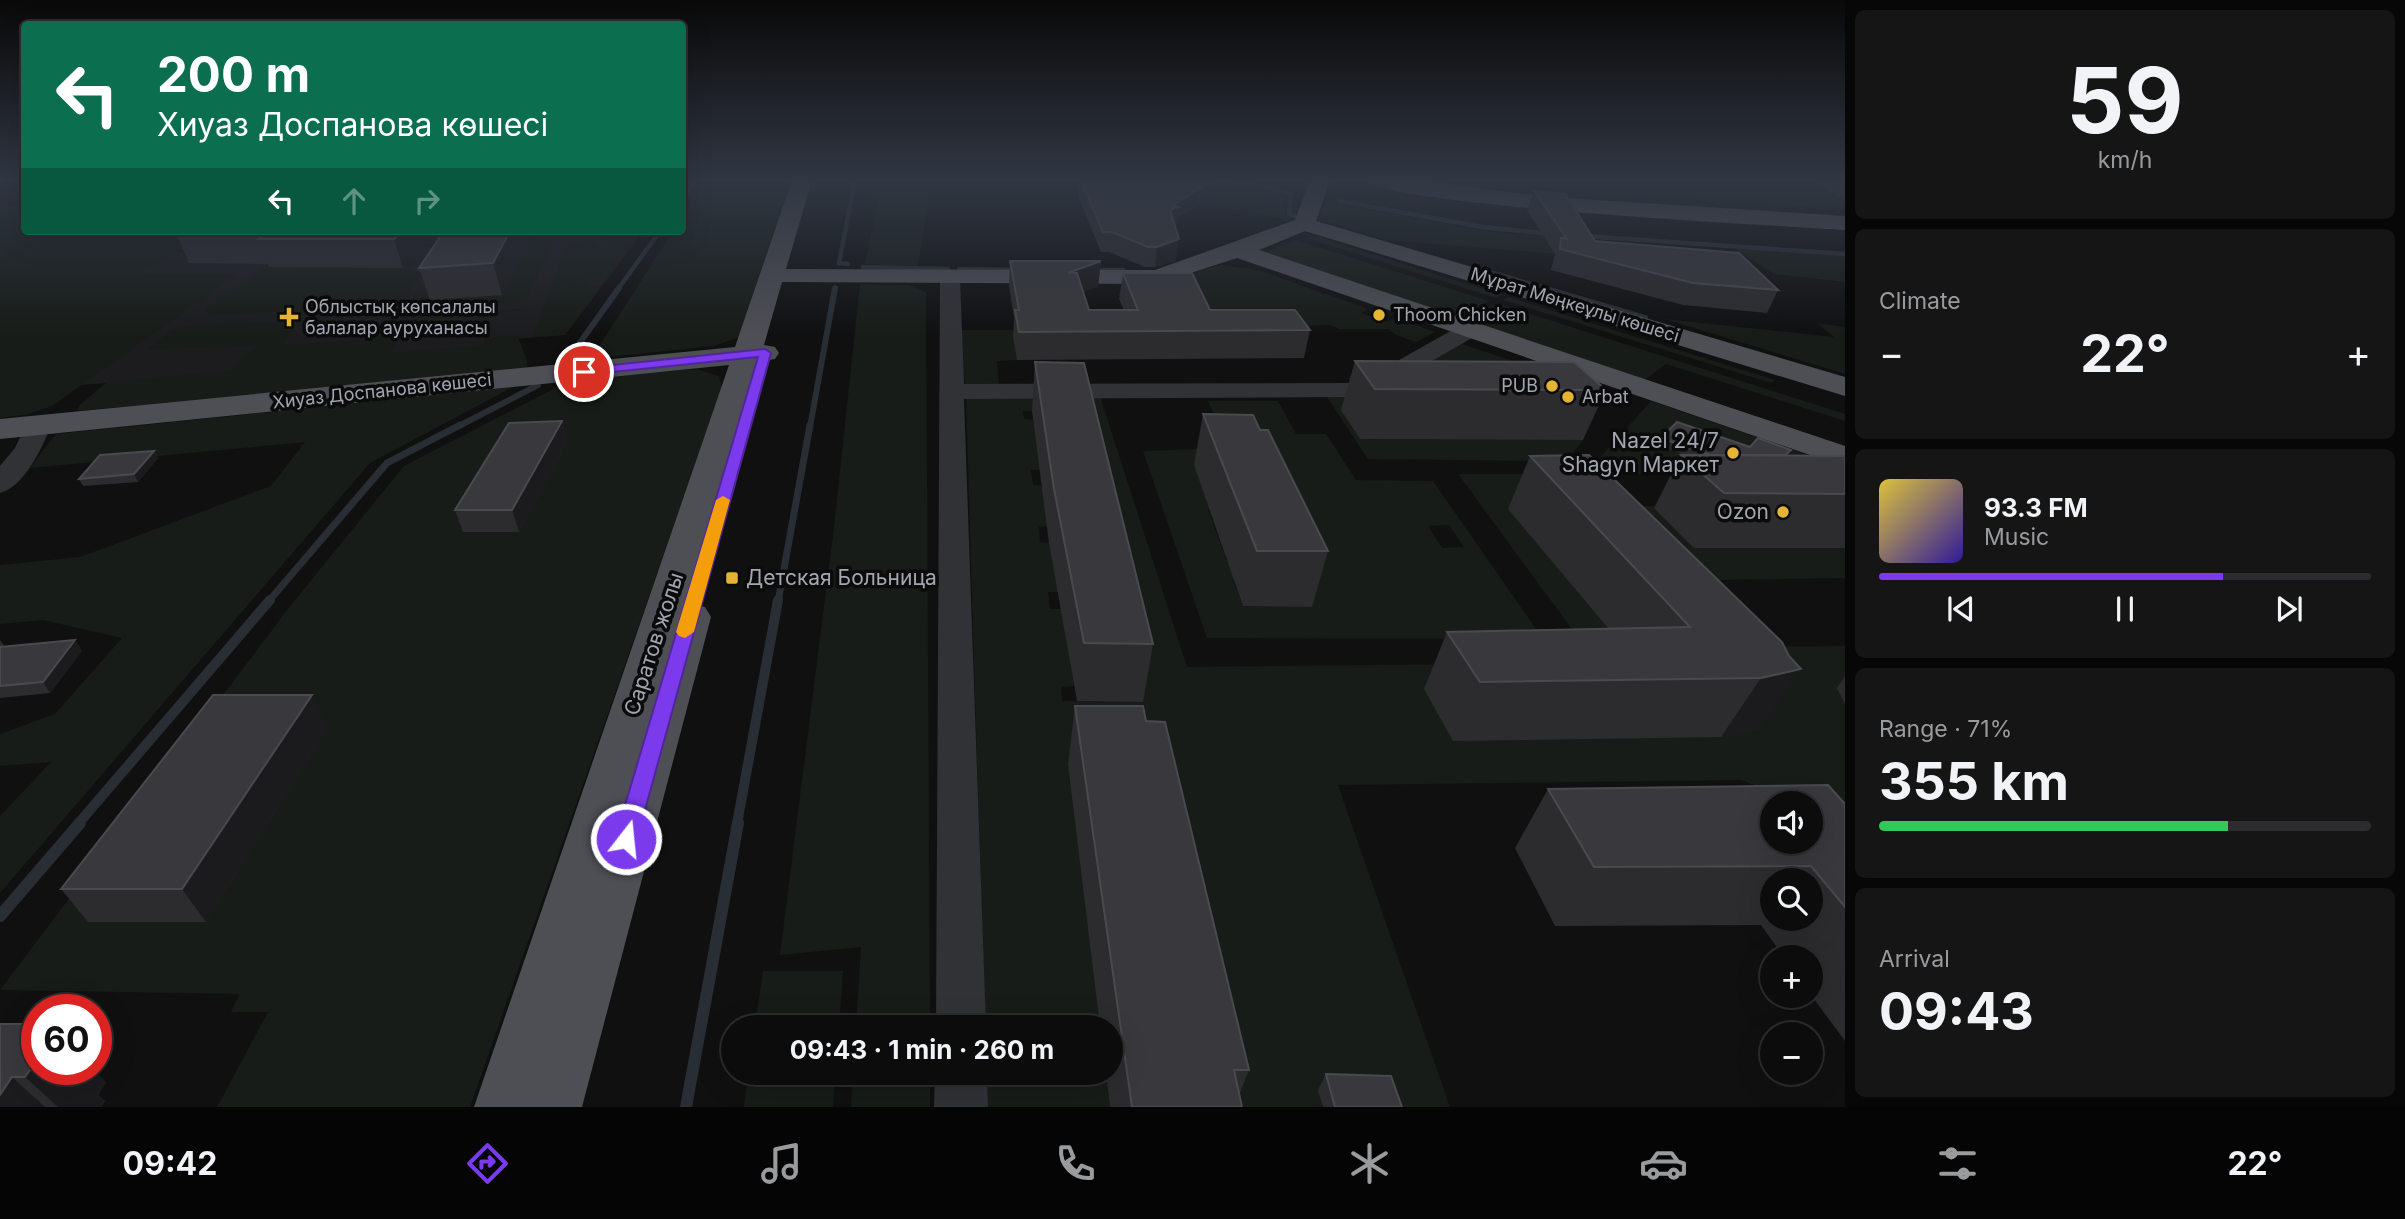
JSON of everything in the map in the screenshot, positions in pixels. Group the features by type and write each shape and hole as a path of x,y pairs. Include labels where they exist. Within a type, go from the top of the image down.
{"main road":[{"name":"Саратов жолы","path":"549,1107 788,232"},
{"name":"Саратов жолы","path":"507,1107 755,354 787,276 799,232"},
{"path":"787,276 1157,277 1284,232"},
{"name":"Мұрат Мөңкеұлы көшесі","path":"1329,232 1845,387"},
{"path":"1237,250 1845,457"},
{"name":"Хиуаз Доспанова көшесі","path":"0,429 755,354"}],"street":[{"path":"950,278 961,1015"},
{"path":"951,391 1352,390 1376,383 1471,329"},
{"path":"0,484 28,450 38,425"},
{"path":"961,1085 961,1107"}],"shaded area":[{"path":"0,232 21,232 21,235 198,237 205,252 176,252 141,274 237,274 52,406 29,414 0,418"},
{"path":"686,232 773,232 740,337 714,346 591,359 670,235 686,235"},
{"path":"872,232 923,232 918,266 865,264"},
{"path":"1360,232 1490,232 1707,249 1739,269 1387,240"},
{"name":"Облыстық көпсалалы балалар ауруханасы","path":"151,235 640,235 565,335 490,341 487,350 0,392 0,299"},
{"path":"533,235 542,235 539,240 554,240 527,298 513,302 417,307 452,251 527,244"},
{"path":"608,235 640,235 565,335 532,337 549,291 589,284 592,287 601,285 595,277 586,279 588,282 550,289 566,250 573,245 592,240 596,247 605,248 601,249 605,252 617,249 598,239"},
{"path":"1315,236 1502,295 1496,298 1306,238"},
{"path":"1296,240 1489,301 1454,319 1261,254"},
{"path":"295,245 423,254 409,268 420,273 402,302 394,307 211,315 205,312"},
{"path":"1735,249 1845,256 1845,282 1774,274"},
{"path":"1220,265 1258,270 1368,309 1361,313 1387,322 1396,318 1435,332 1416,342 1396,335 1389,329 1339,329 1329,325 1014,337 1017,360 997,361 999,385 965,384 959,330 1091,330 1201,320 1170,280"},
{"path":"860,284 909,285 926,292 930,1015 857,1015 861,947 780,955 834,527"},
{"path":"1508,297 1775,380 1771,383 1503,300"},
{"path":"1496,303 1845,414 1845,421 1666,364 1642,382 1461,322"},
{"path":"525,310 405,321 391,353 483,345 485,338 517,335 527,360 527,366 521,371 77,411 80,405 107,382 230,371 255,346 148,349 173,330 193,325 293,324 294,328 282,345 368,340 379,325 409,317"},
{"path":"1665,319 1834,337 1817,323 1845,327 1845,374"},
{"path":"1462,344 1513,361 1492,375 1342,410 1361,439 1583,440 1573,453 1551,461 1368,459 1327,397 1368,395"},
{"path":"697,369 719,376 722,388 470,1107 217,1107 268,1012 231,1012 240,994 0,990 291,605 404,466 565,383 584,378"},
{"path":"513,387 370,463 0,893 0,816 51,762 0,766 0,734 55,714 122,638 43,620 0,624 0,565 80,557 271,486 305,442 30,468 56,434"},
{"path":"1100,396 1187,667 1566,663 1585,647 1458,474 1563,474 1726,647 1845,646 1845,821 1823,811 1823,791 1771,791 1741,780 1338,785 1450,1107 1387,1107 1319,1090 1323,1107 1223,1107 1068,765 1099,1015 985,1015 966,397","holes":["1023,411 1079,412 1142,702 1062,701 1061,687 1074,686 1062,609 1050,609 1048,592 1060,592 1051,543 1040,542 1039,527 1049,526 1043,486 1033,485 1031,470 1040,470 1033,420 1024,419"]},
{"path":"1208,401 1278,401 1296,434 1326,434 1356,480 1433,481 1543,639 1207,638 1143,451 1224,448 1227,445","holes":["1194,465 1242,466 1249,481 1256,482 1262,497 1255,497 1265,520 1273,520 1276,528 1269,528 1272,535 1280,536 1287,551 1279,552 1285,567 1294,568 1301,584 1293,585 1298,597 1307,597 1311,607 1243,606 1233,579 1243,579 1238,564 1228,564 1208,509 1217,509 1213,496 1205,496","1449,525 1464,547 1442,548 1428,526"]},
{"path":"1651,401 1845,468 1694,547 1845,548 1845,578 1716,580 1640,506 1733,505 1698,474 1585,474","holes":["1658,445 1746,454 1783,490"]},
{"path":"763,971 843,971 840,1015 757,1015"},
{"path":"747,1085 834,1085 833,1107 744,1107"},
{"path":"852,1085 930,1085 930,1107 851,1107"},
{"path":"987,1085 1107,1085 1110,1107 988,1107"}],"building":[{"path":"1103,232 1177,232 1179,239 1157,247 1148,247 1112,232"},
{"path":"1562,232 1589,232 1595,241 1739,253 1778,290 1693,283 1560,249 1561,238 1567,239"},
{"path":"177,235 399,235 394,239 258,239 262,236"},
{"path":"441,235 508,235 493,263 419,268"},
{"path":"1010,261 1101,261 1068,273 1077,273 1089,310 1138,310 1123,273 1192,273 1210,310 1295,310 1310,330 1019,332 1015,310 1019,310"},
{"path":"1355,361 1574,362 1606,390 1375,389"},
{"path":"1035,362 1084,363 1153,644 1084,643 1054,489"},
{"path":"1203,414 1253,415 1260,430 1268,430 1328,551 1257,551"},
{"path":"562,421 512,510 455,510 509,423"},
{"path":"1677,422 1750,447 1758,438 1791,450 1785,455 1710,455 1661,438"},
{"path":"154,451 134,474 79,479 100,455"},
{"path":"1589,455 1782,642 1789,656 1801,669 1761,678 1480,682 1447,632 1690,627 1530,456"},
{"path":"1681,455 1845,456 1845,494 1724,493"},
{"path":"75,640 43,682 0,686 0,647"},
{"path":"213,695 312,695 182,889 61,889"},
{"path":"1075,706 1143,706 1146,721 1165,722 1249,1070 1234,1070 1242,1107 1132,1107 1123,1044 1123,1015 1119,1015"},
{"path":"1828,785 1845,804 1845,907 1823,880 1823,868 1811,866 1594,867 1548,789"},
{"path":"0,1024 21,1024 21,1077 12,1077 0,1095"},
{"path":"1326,1074 1391,1076 1402,1107 1335,1107"}],"waterway":[{"path":"845,232 839,263 848,264"},
{"path":"1529,232 1552,234"},
{"path":"618,289 657,235"},
{"path":"1583,236 1845,254"},
{"path":"863,267 948,269"},
{"path":"959,269 1019,270"},
{"path":"1090,270 1123,270"},
{"path":"1493,273 1548,289"},
{"path":"569,358 619,288"},
{"path":"810,427 835,288"},
{"path":"1542,288 1645,318"},
{"path":"457,427 538,385"},
{"path":"268,602 387,463 460,425"},
{"path":"778,602 810,425"},
{"path":"78,824 270,600"},
{"path":"737,824 778,600"},
{"path":"0,916 80,823"},
{"path":"686,1107 738,823"}],"slow traffic":[{"path":"685,632 723,500"}],"place":[{"name":"Thoom Chicken","path":"1379,315"},
{"name":"Облыстық көпсалалы балалар ауруханасы","path":"289,317"},
{"name":"PUB","path":"1552,386"},
{"name":"Arbat","path":"1568,397"},
{"name":"Nazel 24/7 Shagyn Маркет","path":"1733,453"},
{"name":"Ozon","path":"1783,512"},
{"name":"Детская Больница","path":"732,578"}],"route":[{"path":"584,372 765,353 626,839"}]}
